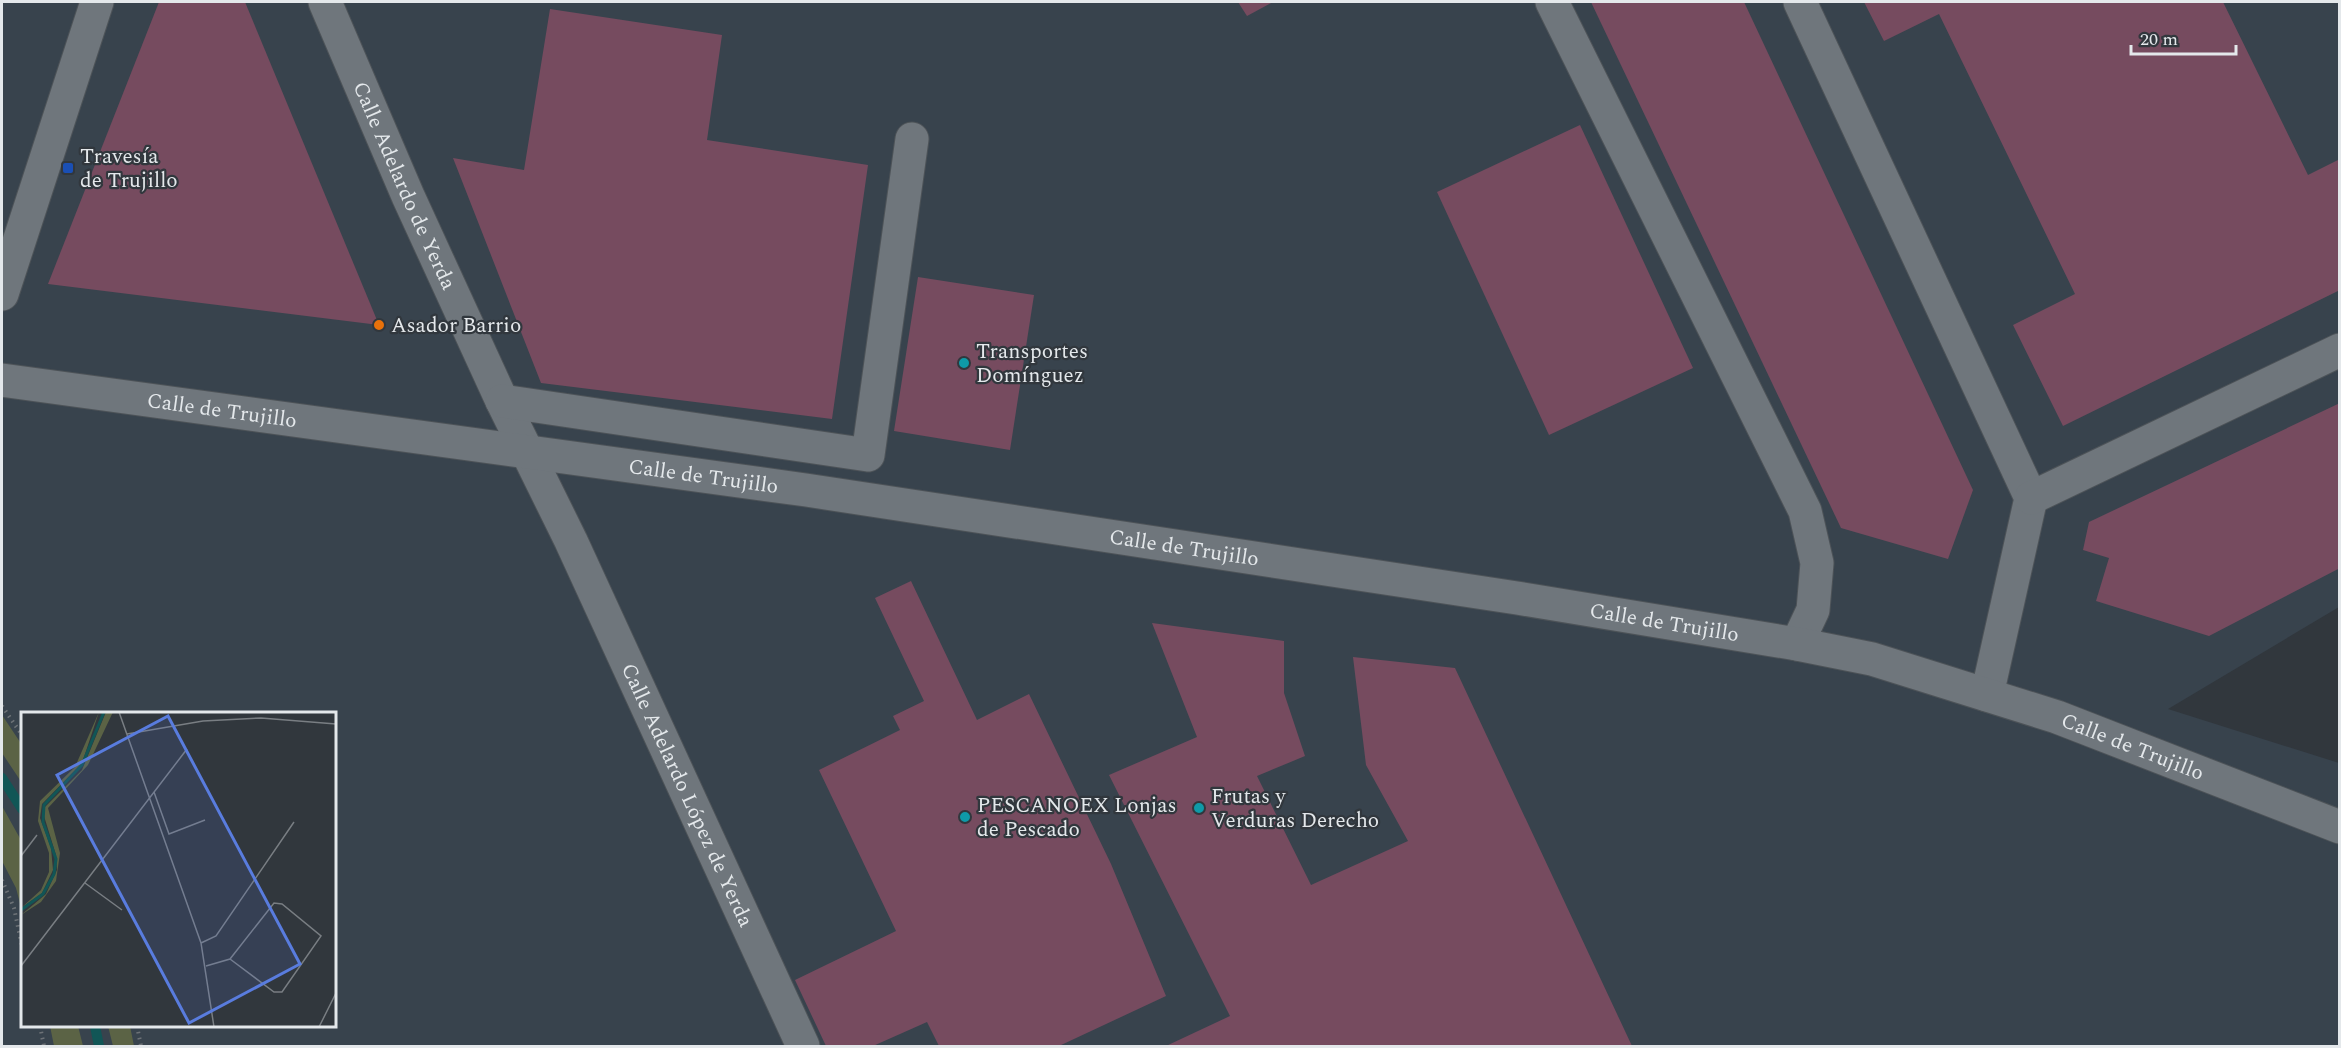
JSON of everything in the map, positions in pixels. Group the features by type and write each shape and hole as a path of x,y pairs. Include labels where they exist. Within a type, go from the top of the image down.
{"street":[{"path":"2,294 97,2"},
{"name":"Calle Adelardo de Yerda","path":"325,2 408,196 527,452"},
{"path":"1552,2 1805,510 1817,563 1813,610 1797,644"},
{"path":"1800,2 2031,498 1987,695"},
{"path":"502,401 868,456 912,139"},
{"path":"2031,498 2340,350"},
{"name":"Calle de Trujillo","path":"2,380 806,490 1493,594 1797,644 1872,659 2057,717 2340,827"},
{"name":"Calle Adelardo López de Yerda","path":"527,452 571,542 803,1047"}],"path":[{"path":"2,706 21,734"},
{"path":"2,880 14,908 21,941"},
{"path":"40,1027 44,1047"},
{"path":"137,1027 141,1047"}],"shaded area":[{"path":"2,2 2339,2 2339,607 2168,709 2339,763 2339,1046 2,1046"}],"green space":[{"path":"2,715 21,744 21,782 2,753"},
{"path":"2,806 21,840 21,907 16,888 2,861"},
{"path":"50,1027 78,1027 83,1046 54,1046"},
{"path":"108,1027 130,1027 134,1046 113,1046"}],"building":[{"path":"159,2 245,2 379,325 48,284"},
{"path":"1238,2 1273,2 1247,16"},
{"path":"1591,2 1744,2 1973,490 1948,559 1841,528"},
{"path":"1864,2 2223,2 2308,175 2340,159 2340,290 2063,426 2013,325 2075,294 1939,14 1884,41"},
{"path":"550,9 722,35 707,140 868,165 832,419 541,383 453,158 524,170"},
{"path":"1580,125 1693,368 1549,435 1437,192"},
{"name":"Transportes Domínguez","path":"918,277 1034,295 1010,450 894,431"},
{"path":"2340,403 2340,568 2209,636 2096,601 2109,558 2083,550 2089,522"},
{"path":"911,581 977,720 1029,694 1111,864 1166,996 1059,1046 939,1046 927,1022 873,1046 826,1046 795,980 896,931 819,770 900,730 893,716 924,701 875,598"},
{"name":"Frutas y Verduras Derecho","path":"1152,623 1284,641 1284,693 1305,756 1257,776 1311,885 1408,841 1366,765 1353,657 1455,668 1632,1046 1166,1046 1230,1016 1109,775 1197,737"}],"waterway":[{"path":"2,778 21,807"},
{"path":"95,1027 99,1046"}],"place":[{"name":"Travesía de Trujillo","path":"68,168"},
{"name":"Asador Barrio","path":"379,325"},
{"name":"Transportes Domínguez","path":"964,363"},
{"name":"Frutas y Verduras Derecho","path":"1199,808"},
{"name":"PESCANOEX Lonjas de Pescado","path":"965,817"}]}
